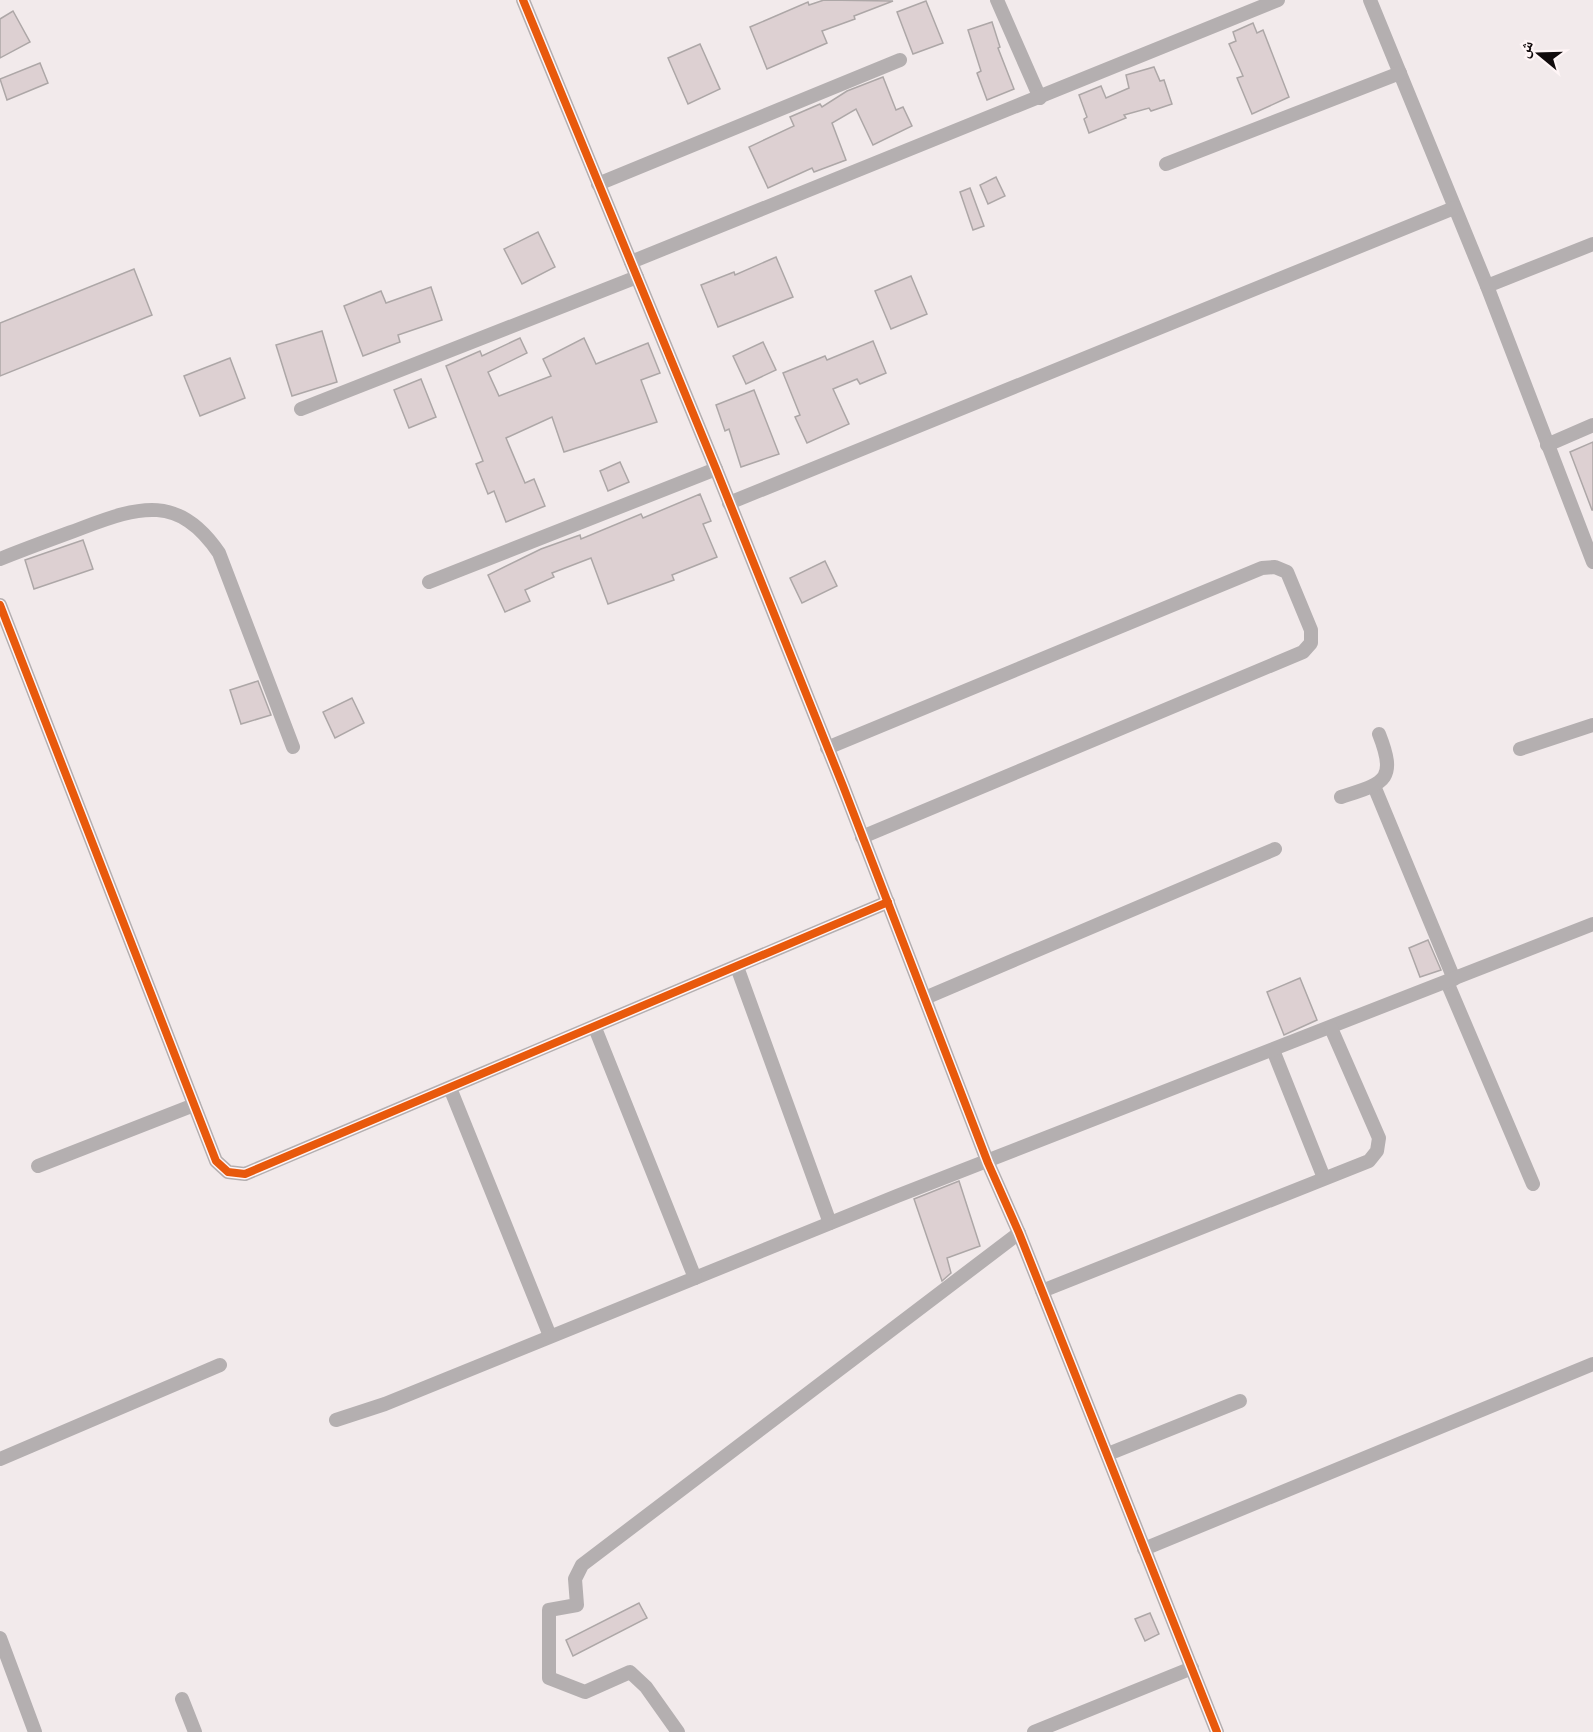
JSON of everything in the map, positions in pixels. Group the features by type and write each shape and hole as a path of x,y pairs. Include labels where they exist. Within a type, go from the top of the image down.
{"street":[{"path":"524,0 716,469 888,902 988,1163 1019,1233 1218,1732"},
{"path":"997,0 1040,98"},
{"path":"631,262 1278,0"},
{"path":"1370,0 1487,286 1593,562"},
{"path":"598,184 900,60"},
{"path":"1166,164 1400,73"},
{"path":"729,503 1454,208"},
{"path":"1487,286 1593,244"},
{"path":"301,409 638,277"},
{"path":"1547,445 1593,425"},
{"path":"429,582 716,469"},
{"path":"0,559 118,514 143,509 162,510 195,525 209,537 219,553 293,747"},
{"path":"827,748 1262,568 1275,567 1287,572 1311,630 1311,643 1303,652 862,837"},
{"path":"0,605 216,1161 228,1172 245,1174 595,1028 888,902"},
{"path":"1520,749 1593,724"},
{"path":"1341,797 1374,786 1383,779 1388,769 1388,757 1379,734"},
{"path":"1374,786 1533,1184"},
{"path":"925,998 1275,849"},
{"path":"336,1420 385,1404 830,1223 1593,924"},
{"path":"737,967 830,1223"},
{"path":"595,1028 695,1278"},
{"path":"1042,1291 1369,1161 1377,1152 1379,1138 1331,1028"},
{"path":"1273,1050 1324,1178"},
{"path":"450,1088 550,1336"},
{"path":"38,1166 194,1105"},
{"path":"678,1732 646,1687 630,1672 585,1692 549,1677 549,1610 577,1605 576,1579 582,1565 1019,1233"},
{"path":"1144,1549 1593,1364"},
{"path":"0,1459 220,1365"},
{"path":"1108,1454 1240,1401"},
{"path":"0,1638 35,1732"},
{"path":"1034,1732 1192,1668"},
{"path":"182,1699 195,1732"}],"building":[{"path":"824,0 893,1 822,31 827,43 767,69 750,27 808,2 809,5"},
{"path":"926,1 943,43 913,54 897,12"},
{"path":"13,11 30,42 0,58 0,19"},
{"path":"992,22 1000,47 998,48 1014,89 987,100 977,73 981,71 968,30"},
{"path":"1253,23 1257,33 1263,30 1289,97 1252,114 1237,78 1243,76 1229,44 1236,41 1233,32"},
{"path":"700,44 720,89 688,104 668,58"},
{"path":"40,63 48,83 7,100 0,79"},
{"path":"1154,67 1160,81 1164,80 1172,104 1151,111 1149,108 1124,115 1126,118 1089,133 1084,119 1087,117 1079,95 1101,86 1106,98 1129,88 1126,75"},
{"path":"883,77 896,110 903,107 912,126 873,145 856,109 832,123 846,160 814,172 812,168 768,188 749,147 794,126 790,117 820,104 822,107 847,91"},
{"path":"996,177 1005,196 988,204 980,185"},
{"path":"970,188 984,226 973,230 960,192"},
{"path":"538,232 555,267 522,284 504,249"},
{"path":"776,257 793,297 718,327 701,285 734,272 735,275"},
{"path":"134,269 152,315 0,376 0,323"},
{"path":"911,276 927,314 891,329 875,291"},
{"path":"431,287 442,320 398,335 400,342 363,356 344,306 381,291 386,303"},
{"path":"322,331 337,382 292,396 276,345"},
{"path":"520,338 527,353 488,372 499,396 551,376 543,359 584,338 596,364 648,343 660,373 641,380 657,422 564,452 552,417 506,438 525,483 534,479 545,506 506,522 494,491 488,494 476,464 483,461 446,366 480,351 482,356"},
{"path":"873,341 886,373 860,384 857,379 833,389 849,424 807,443 795,417 800,415 783,373 825,356 827,360"},
{"path":"763,342 776,370 746,384 733,356"},
{"path":"230,358 245,398 200,416 184,376"},
{"path":"421,379 436,417 409,428 394,390"},
{"path":"754,390 779,454 741,467 729,429 725,431 716,405"},
{"path":"1593,442 1593,510 1592,510 1570,452"},
{"path":"620,462 629,482 608,491 600,471"},
{"path":"700,494 711,521 703,524 717,557 672,575 674,580 608,604 591,558 552,573 554,577 525,590 530,601 505,612 488,575 541,549 580,535 581,539 641,514 643,518"},
{"path":"83,540 93,569 34,589 25,560"},
{"path":"825,561 837,586 802,603 790,578"},
{"path":"258,681 271,715 241,724 230,690"},
{"path":"352,698 364,723 335,738 323,712"},
{"path":"1428,940 1441,970 1420,977 1409,948"},
{"path":"1300,978 1317,1020 1284,1035 1267,992"},
{"path":"959,1181 980,1246 947,1258 951,1273 942,1281 914,1199"},
{"path":"639,1603 647,1618 573,1656 566,1640"},
{"path":"1150,1613 1159,1634 1145,1641 1135,1619"}],"cycle path":[{"path":"523,0 716,469 843,786 988,1163 1019,1233 1217,1732"},
{"path":"0,605 216,1161 228,1172 245,1174 888,902"}]}
